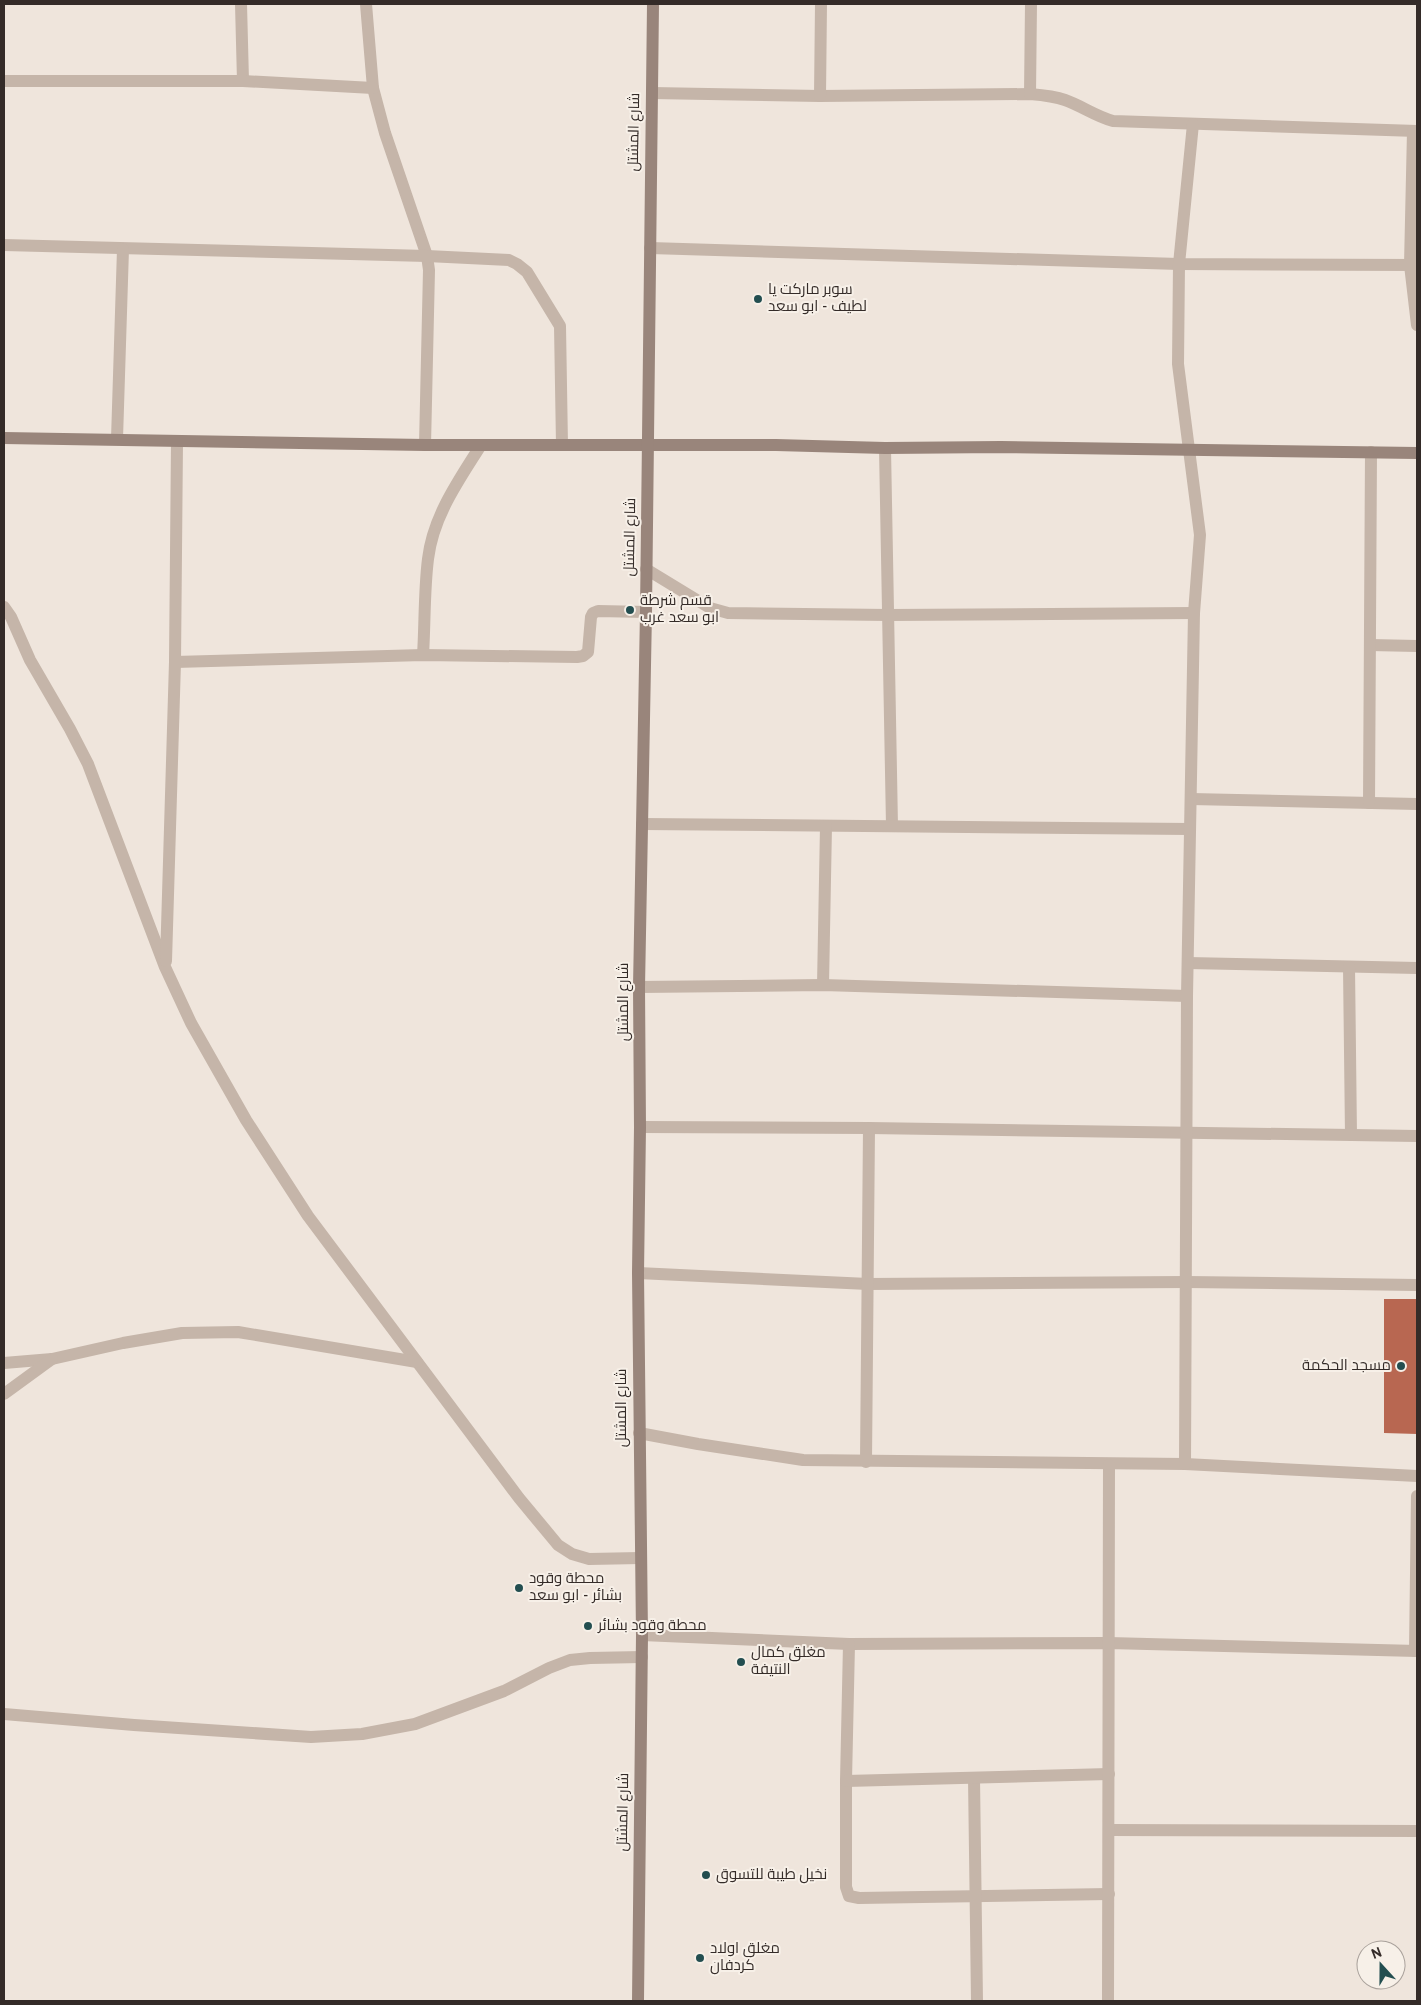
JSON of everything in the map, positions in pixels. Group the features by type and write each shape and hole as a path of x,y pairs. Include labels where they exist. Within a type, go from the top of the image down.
{"street":[{"path":"241,4 243,82"},
{"path":"366,4 373,88 385,133 427,256 430,277 425,444"},
{"name":"شارع المشتل","path":"638,2001 642,1657 638,1273 639,987 646,612 653,4"},
{"path":"820,96 821,4"},
{"path":"1030,94 1031,4"},
{"path":"4,81 243,82 373,88"},
{"path":"652,93 820,96 1030,94 1053,96 1066,100 1098,117 1113,121 1415,131 1414,265 1417,325"},
{"path":"1185,1464 1187,996 1194,613 1200,535 1178,364 1180,264 1193,124"},
{"path":"4,245 427,256 509,260 527,272 560,326 562,445"},
{"path":"650,248 1180,264 1414,265"},
{"path":"117,439 123,249"},
{"path":"4,438 117,439 177,442 481,445 648,444 885,448 1001,447 1417,453"},
{"path":"165,967 174,662 177,442"},
{"path":"423,655 428,558 434,534 441,513 451,494 481,445"},
{"path":"885,448 892,826"},
{"path":"1369,803 1371,452"},
{"path":"646,569 710,608 728,613 888,615 1194,613"},
{"path":"4,607 11,617 30,660 88,764 165,967 191,1023 246,1120 308,1216 513,1490 558,1545 572,1554 589,1559 640,1558"},
{"path":"174,662 423,655 584,656 588,652 593,613 598,611 646,612"},
{"path":"1370,645 1417,646"},
{"path":"1191,799 1417,804"},
{"path":"642,824 1190,829"},
{"path":"823,985 826,826"},
{"path":"1188,963 1417,968"},
{"path":"1349,967 1351,1135"},
{"path":"639,987 823,985 1187,996"},
{"path":"640,1127 869,1128 1417,1136"},
{"path":"866,1462 869,1128"},
{"path":"638,1273 868,1284 1187,1282 1417,1286"},
{"path":"4,1363 52,1359 123,1343 182,1334 238,1332 417,1362"},
{"path":"4,1394 52,1359"},
{"path":"639,1433 803,1460 1185,1464 1417,1476"},
{"path":"1108,2001 1109,1464"},
{"path":"642,1634 849,1644 1109,1643 1416,1651 1417,1496"},
{"path":"849,1644 846,1887 850,1896 859,1898 1108,1894"},
{"path":"4,1714 311,1737 362,1734 415,1724 504,1691 549,1668 570,1660 642,1657"},
{"path":"846,1781 1109,1774"},
{"path":"974,1778 977,2001"},
{"path":"1109,1830 1417,1831"}],"building":[{"name":"مسجد الحكمة","path":"1384,1299 1417,1299 1417,1434 1384,1433"}],"place":[{"name":"سوبر ماركت يا لطيف - ابو سعد","path":"758,299"},
{"name":"قسم شرطة ابو سعد غرب","path":"630,610"},
{"name":"مسجد الحكمة","path":"1401,1366"},
{"name":"محطة وقود بشائر - ابو سعد","path":"519,1588"},
{"name":"محطة وقود بشائر","path":"588,1626"},
{"name":"مغلق كمال النتيفة","path":"741,1662"},
{"name":"نخيل طيبة للتسوق","path":"706,1875"},
{"name":"مغلق اولاد كردفان","path":"700,1958"}]}
